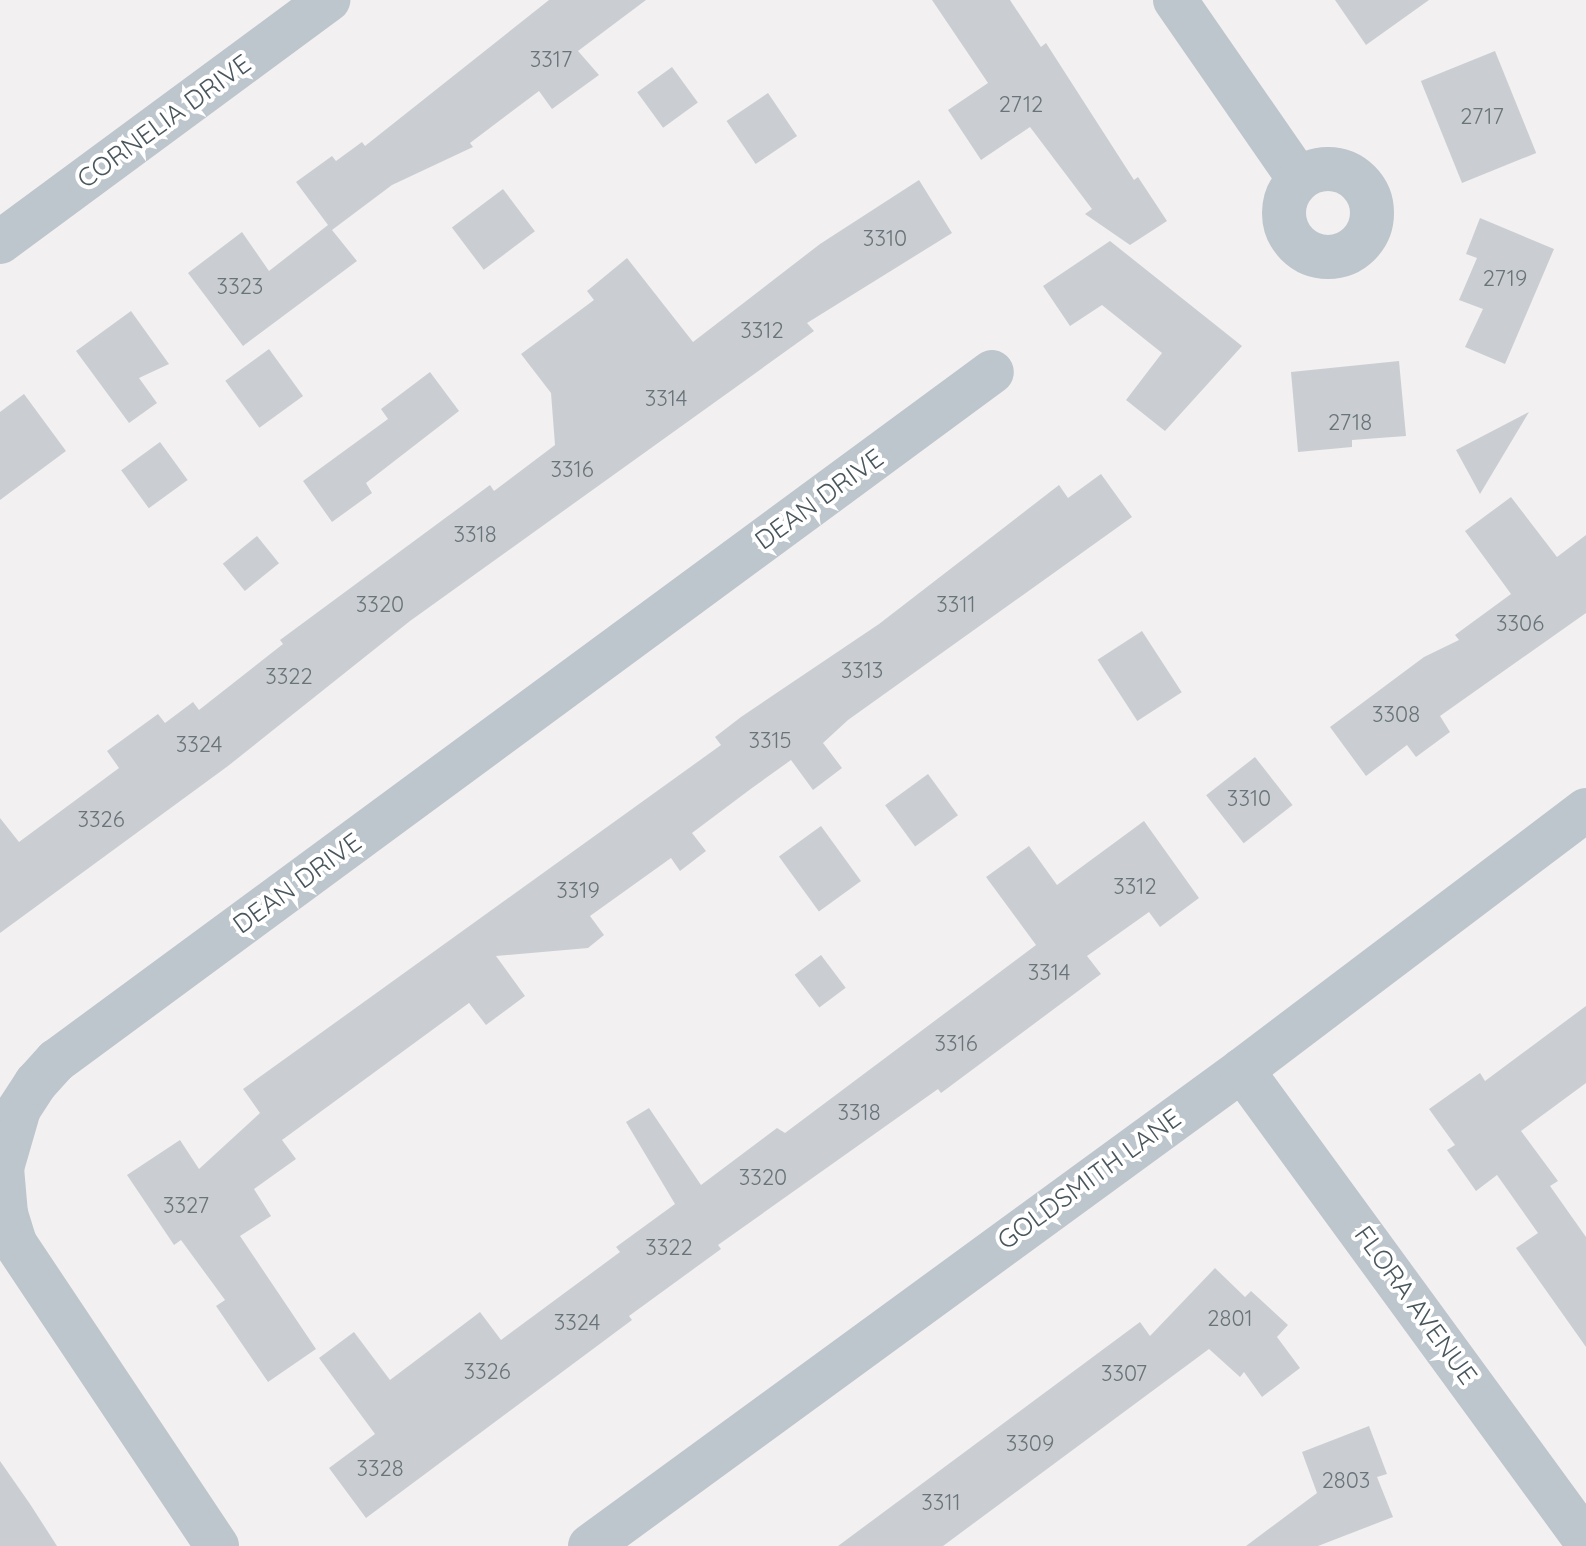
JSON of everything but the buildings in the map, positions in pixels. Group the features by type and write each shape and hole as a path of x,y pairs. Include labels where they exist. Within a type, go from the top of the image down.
{"street":[{"name":"CORNELIA DRIVE","path":"0,242 328,0"},
{"path":"1175,0 1299,179"},
{"name":"DEAN DRIVE","path":"217,1546 15,1243 6,1214 2,1168 19,1109 36,1083 56,1061 992,372"},
{"name":"GOLDSMITH LANE","path":"590,1546 1242,1070 1586,810"},
{"name":"FLORA AVENUE","path":"1242,1070 1571,1539"}]}
